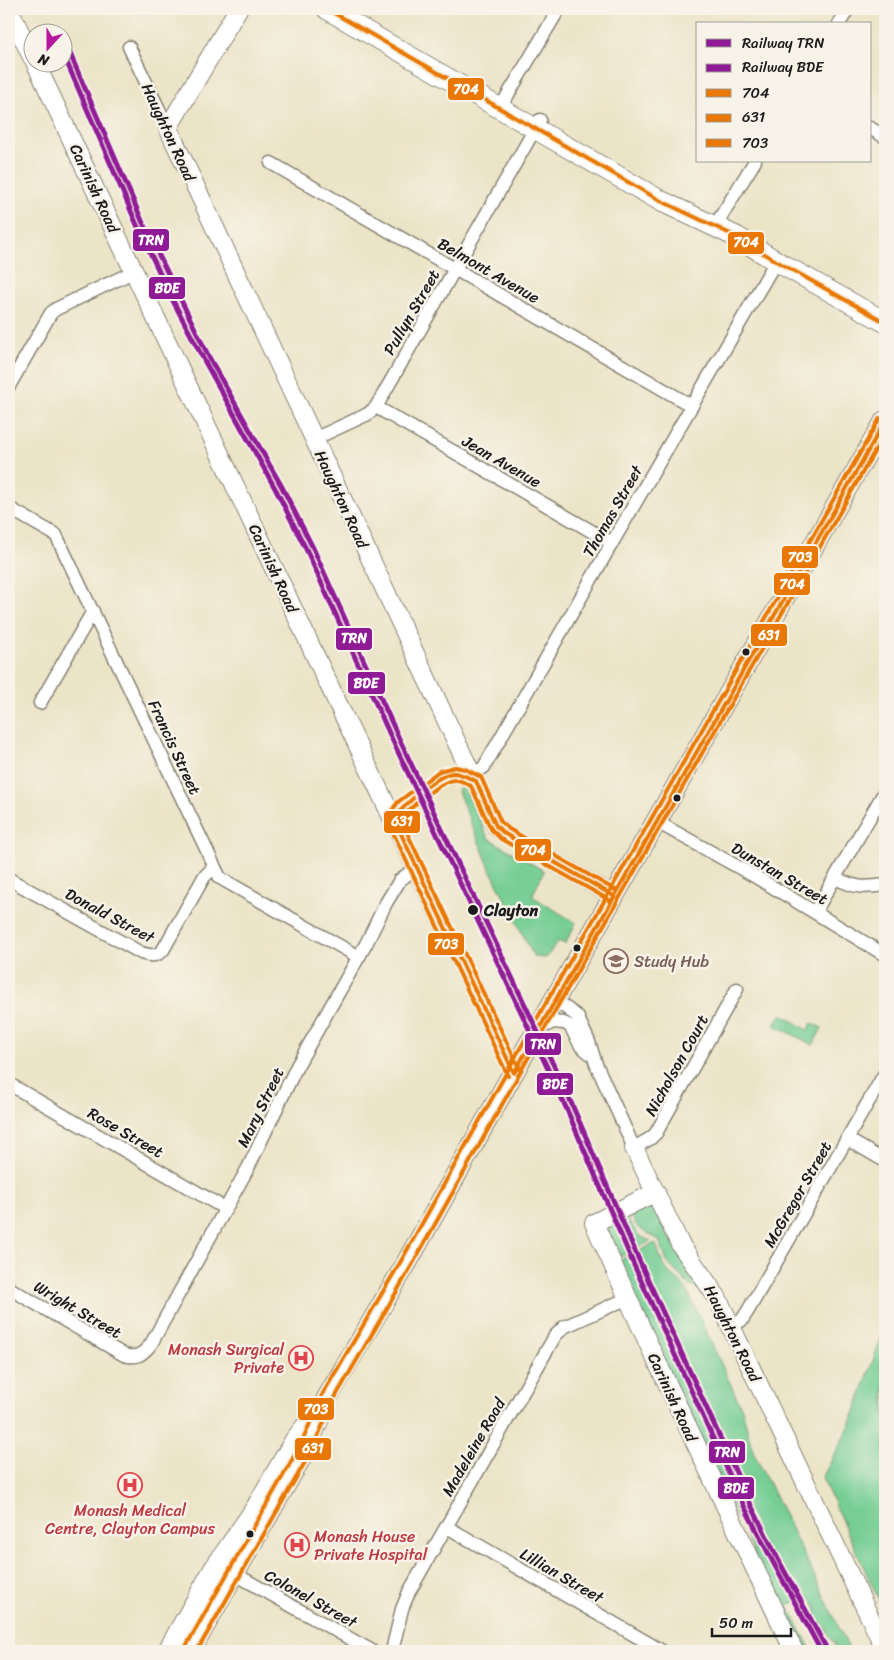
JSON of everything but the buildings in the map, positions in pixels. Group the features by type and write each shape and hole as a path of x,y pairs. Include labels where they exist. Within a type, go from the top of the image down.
{"main road":[{"path":"327,9 502,103"},
{"path":"345,9 662,200 708,222 885,322"},
{"path":"168,1651 214,1570 256,1508 295,1440 327,1398 406,1264 885,421"},
{"path":"190,1651 308,1447 327,1398"}],"street":[{"path":"9,9 15,36"},
{"path":"168,128 238,9"},
{"path":"502,103 559,9"},
{"path":"840,22 848,9"},
{"name":"Haughton Road","path":"129,47 474,775 496,826 614,896"},
{"name":"Carinish Road","path":"40,72 514,1073"},
{"name":"Pullyn Street","path":"314,439 368,414 376,407 538,124"},
{"path":"872,129 885,137"},
{"path":"708,222 754,162"},
{"name":"Belmont Avenue","path":"271,163 692,406"},
{"name":"Thomas Street","path":"474,775 484,767 776,262"},
{"path":"9,386 51,313 63,305 135,271"},
{"name":"Jean Avenue","path":"376,407 612,543"},
{"name":"Francis Street","path":"9,508 56,534 220,878 359,957"},
{"path":"40,703 93,612"},
{"path":"815,912 885,791"},
{"name":"Dunstan Street","path":"657,822 815,912 885,955"},
{"name":"Donald Street","path":"9,879 141,953 150,956 158,955 163,950 204,877 214,867"},
{"name":"Mary Street","path":"132,1357 143,1354 151,1344 226,1208 298,1066 359,957 386,903 400,880 416,867"},
{"path":"835,878 852,886 866,888 885,885"},
{"name":"Nicholson Court","path":"634,1148 656,1133 737,989"},
{"name":"Haughton Road","path":"555,1000 577,1016 589,1042 592,1055 634,1148 680,1244 714,1290 885,1649"},
{"path":"537,1031 553,1022 564,1023 570,1026 581,1046 592,1055"},
{"name":"McGregor Street","path":"731,1327 742,1320 749,1309 885,1073"},
{"name":"Rose Street","path":"9,1084 226,1208"},
{"path":"847,1139 885,1161"},
{"name":"Carinish Road","path":"656,1192 594,1222 794,1651"},
{"name":"Wright Street","path":"9,1288 132,1357"},
{"name":"Madeleine Road","path":"392,1651 402,1609 409,1592 555,1336 564,1327 628,1298"},
{"name":"Lillian Street","path":"447,1527 662,1651"},
{"name":"Colonel Street","path":"235,1574 372,1651"}],"green space":[{"path":"461,788 469,796 488,838 544,871 532,896 576,923 565,944 558,941 546,958 534,957 491,871 457,789"},
{"path":"782,1014 808,1030 812,1023 822,1028 813,1045 774,1025"},
{"path":"645,1206 654,1209 702,1288 690,1286 667,1262 659,1240 638,1228 629,1213"},
{"path":"625,1215 638,1235 651,1241 619,1257 608,1233 611,1223"},
{"path":"655,1243 661,1260 669,1273 683,1284 687,1290 742,1409 753,1451 850,1651 838,1651 816,1616 816,1607 809,1596 787,1605 812,1651 800,1651 618,1262"},
{"path":"885,1327 885,1613 822,1478 850,1425"}],"rail line":[{"name":"TRN","path":"72,58 143,223 210,359 282,487 313,548 396,732 570,1100 639,1260 749,1501 828,1651"},
{"name":"BDE","path":"71,72 137,225 171,297 307,551 390,735 564,1103 633,1263 743,1504 821,1651"}],"transit line":[{"name":"704","path":"327,9 661,201 737,237 885,322"},
{"name":"703","path":"185,1648 301,1444 322,1395 401,1261 522,1045 880,418"},
{"name":"704","path":"514,1073 885,421"},
{"name":"631","path":"197,1651 312,1450 333,1401 885,433"},
{"name":"703","path":"508,1076 388,822 388,816 398,802 439,771 455,767 465,769 481,777 501,822 509,829 617,891"},
{"name":"704","path":"394,819 421,791 446,775 456,773 476,781"},
{"name":"631","path":"520,1070 401,820 418,802 435,789 450,781 462,781 471,786 491,829 501,839 611,901"},
{"name":"704","path":"476,781 496,826 505,834 614,896"},
{"name":"704","path":"394,819 514,1073"}],"place":[{"name":"Clayton","path":"473,910"},
{"name":"Study Hub","path":"616,961"},
{"name":"Monash Surgical Private","path":"301,1358"},
{"name":"Monash Medical Centre, Clayton Campus","path":"130,1485"},
{"name":"Monash House Private Hospital","path":"297,1545"}]}
